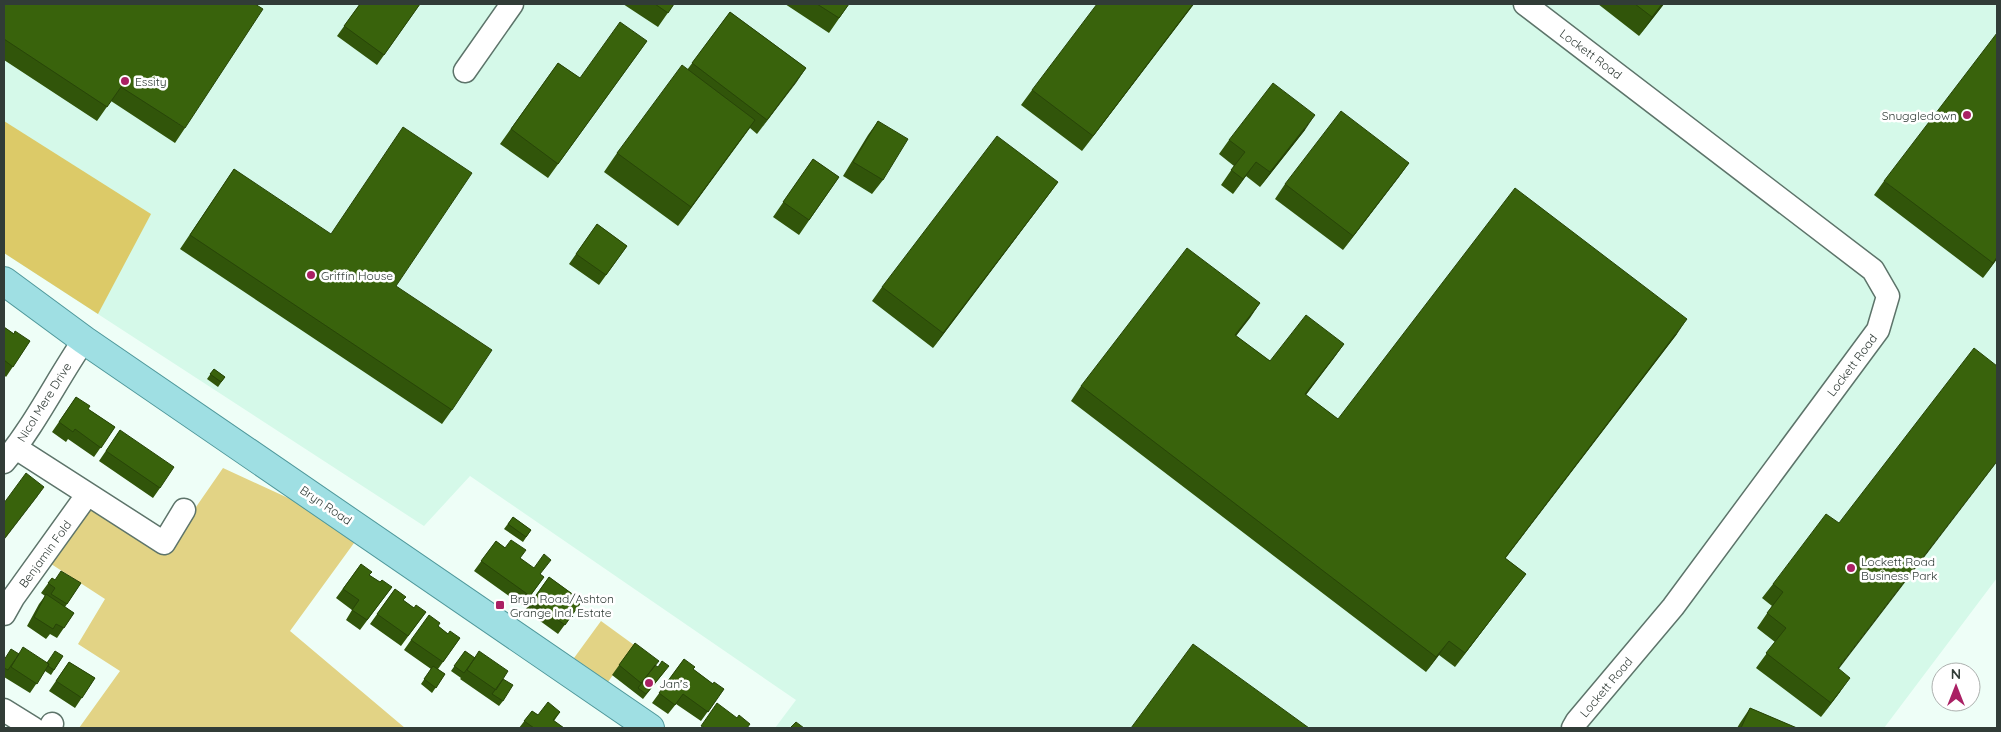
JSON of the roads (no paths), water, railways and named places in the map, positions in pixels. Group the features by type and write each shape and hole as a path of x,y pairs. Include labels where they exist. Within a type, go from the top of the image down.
{"main road":[{"name":"Bryn Road","path":"4,281 84,340 650,728"}],"street":[{"path":"465,71 512,4"},
{"name":"Lockett Road","path":"1525,4 1874,270 1888,296 1878,330 1677,601 1573,728"},
{"name":"Nicol Mere Drive","path":"10,455 84,340"},
{"path":"10,455 87,495 164,543 184,510"},
{"name":"Benjamin Fold","path":"4,614 13,598 87,495"},
{"path":"4,710 45,727"}],"place":[{"name":"Essity","path":"125,81"},
{"name":"Snuggledown","path":"1967,115"},
{"name":"Griffin House","path":"311,275"},
{"name":"Lockett Road Business Park","path":"1851,568"},
{"name":"Bryn Road/Ashton Grange Ind. Estate","path":"500,605"},
{"name":"Jan's","path":"649,683"}]}
